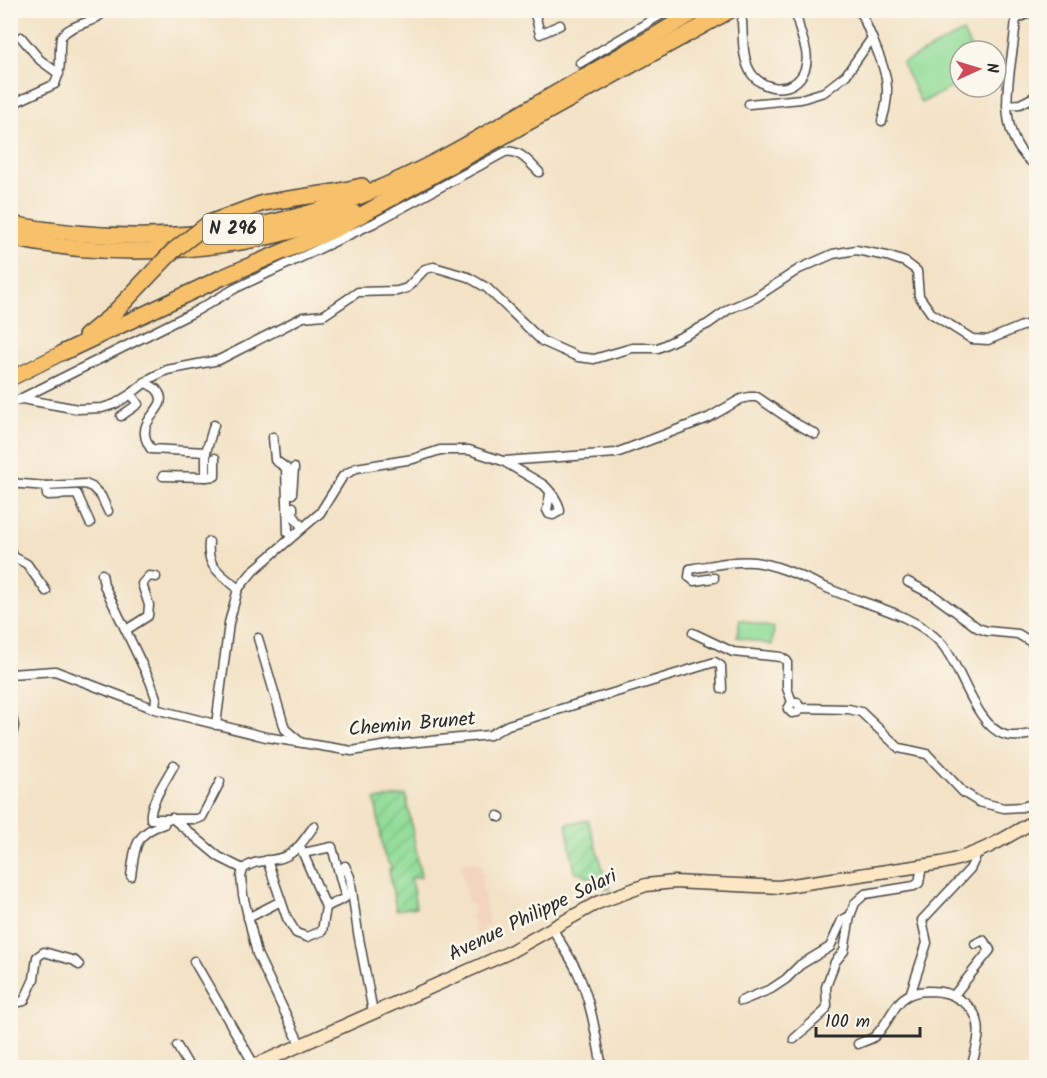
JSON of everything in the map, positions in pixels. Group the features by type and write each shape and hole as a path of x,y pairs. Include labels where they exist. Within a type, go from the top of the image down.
{"highway":[{"name":"N 296","path":"10,224 62,232 124,237 176,236 214,232 288,218 339,204 444,158 698,10"},
{"name":"N 296","path":"10,238 67,247 109,250 178,249 271,236 344,215 414,187 736,16"},
{"path":"64,352 113,314 179,245 209,223 263,203 359,187 444,158"},
{"path":"64,352 224,277 336,229 414,187"}],"main road":[{"path":"10,379 64,352"},
{"name":"Avenue Philippe Solari","path":"253,1066 508,953 597,903 655,884 674,882 780,887 922,866 975,854 1036,820"}],"street":[{"path":"10,105 55,84 62,64 59,49 61,37 72,28 101,16 105,10"},
{"path":"534,10 540,34 560,25"},
{"path":"580,63 669,10"},
{"path":"736,16 749,70 759,82 767,86 783,88 796,82 806,67 807,52 798,26 797,10"},
{"path":"860,10 882,62 888,86 886,109 882,121"},
{"path":"1035,10 1017,13 1008,124 1019,151 1030,161 1036,161"},
{"path":"21,37 40,60 59,74"},
{"path":"749,104 801,99 824,92 846,75 872,38"},
{"path":"1008,105 1020,104 1036,96"},
{"path":"10,402 22,399 194,312 245,283 374,224 505,152 522,155 539,172"},
{"path":"22,399 78,409 102,408 115,404 145,382 167,370 219,360 303,317 324,315 358,292 397,291 407,288 425,269 434,267 468,277 487,288 542,341 578,357 594,359 632,348 658,348 708,324 729,309 755,298 800,269 833,254 856,250 887,256 912,267 916,272 919,296 931,313 972,339 988,340 1036,323"},
{"path":"145,382 157,389 160,397 159,407 145,426 143,433 152,449 206,452"},
{"path":"121,416 138,404 131,394"},
{"path":"504,461 616,453 708,418 748,397 757,397 815,434"},
{"path":"206,477 206,452 214,425"},
{"path":"273,436 275,460 286,468 288,533 292,536"},
{"path":"216,725 229,623 238,589 254,570 320,513 344,476 356,468 413,459 440,450 458,449 480,452 504,461 544,485 550,494"},
{"path":"163,476 215,476 215,458"},
{"path":"294,468 293,515 302,527"},
{"path":"10,483 46,486 85,484 93,487 101,496 108,512"},
{"path":"46,486 47,495 77,494 90,523"},
{"path":"209,542 210,563 238,589"},
{"path":"10,552 27,564 46,591"},
{"path":"714,578 694,580 689,577 690,569 741,561 765,564 898,615 923,628 941,643 949,654 959,677 992,728 1003,735 1036,733"},
{"path":"102,574 104,585 156,698 155,709"},
{"path":"126,630 148,616 149,605 142,584 149,576 156,577"},
{"path":"908,582 933,595 978,628 1018,634 1036,645"},
{"path":"693,633 733,652 781,657 787,661 787,688 792,702 797,702 800,708 849,709 861,712 899,748 927,754 963,792 979,802 1004,808 1036,803"},
{"path":"258,638 285,729 300,742"},
{"name":"Chemin Brunet","path":"10,675 55,671 155,709 266,737 352,751 490,735 508,725 715,662 721,666 722,688"},
{"path":"10,706 14,726 10,744"},
{"path":"174,765 150,814 151,819 156,821 202,817 220,782"},
{"path":"172,818 219,857 243,869"},
{"path":"131,876 135,847 144,832 172,818"},
{"path":"301,849 314,826"},
{"path":"300,1044 257,954 243,895 241,877 243,869 255,862 283,857 301,849 332,847 345,898 326,908"},
{"path":"267,860 287,918 296,933 307,937 322,931 326,908 301,849"},
{"path":"858,1044 874,1037 896,1004 911,992 927,943 922,920 970,869 975,854"},
{"path":"345,866 350,877 373,1012"},
{"path":"795,1039 825,1011 826,987 835,962 844,951 850,916 855,903 864,894 914,886 919,883 922,866"},
{"path":"248,918 282,901"},
{"path":"741,1001 771,989 786,979 800,965 830,946 842,920 850,916"},
{"path":"553,929 570,957 584,989 602,1068"},
{"path":"954,995 990,950 983,940 975,944"},
{"path":"10,1004 24,1001 41,953 75,961 79,965"},
{"path":"194,961 253,1066"},
{"path":"911,992 940,991 954,995 970,1007 977,1019 980,1035 970,1068"},
{"path":"177,1046 190,1068"}],"shaded area":[{"path":"476,862 483,865 484,877 481,877 489,925 482,928 491,953 487,954 483,942 478,943 471,916 474,914 472,904 468,904 461,863"}],"green space":[{"path":"963,32 966,39 949,39"},
{"path":"948,40 948,89 921,103 902,63"},
{"path":"740,620 774,628 772,645 737,637"},
{"path":"406,795 421,877 411,878 416,907 396,910 389,870 392,869 384,855 375,800"},
{"path":"588,820 611,889 609,890 597,883 599,880 594,877 592,880 582,873 575,872 566,824"}],"tunnel":[{"path":"741,10 742,21"}]}
